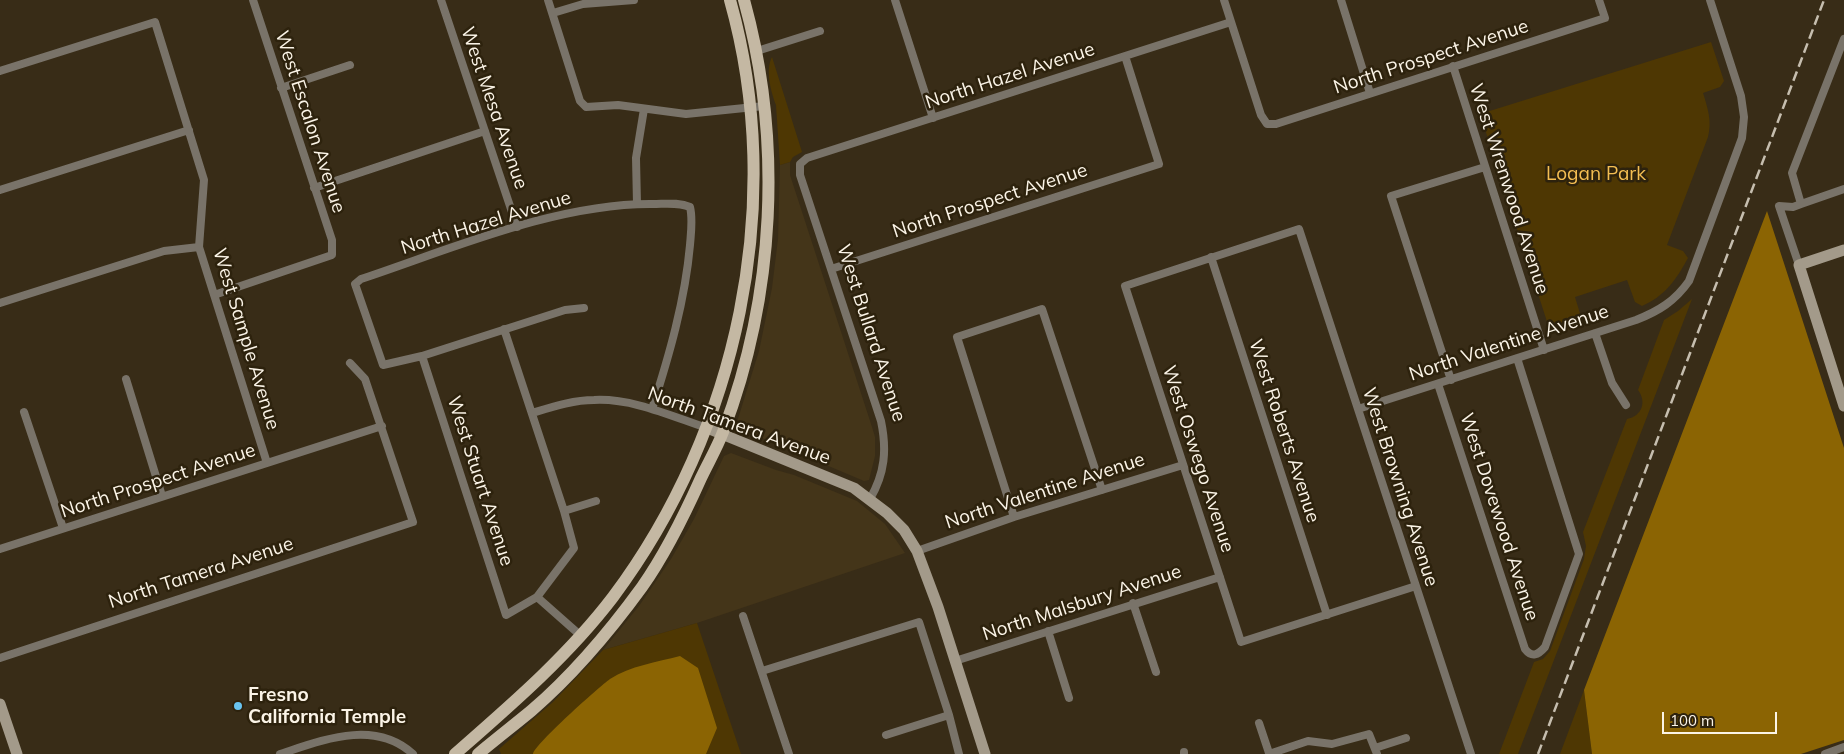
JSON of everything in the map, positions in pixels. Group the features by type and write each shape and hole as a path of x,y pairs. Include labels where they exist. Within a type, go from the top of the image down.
{"main road":[{"path":"455,754 552,667 612,599 636,566 661,525 707,428 732,347 747,268 751,231 753,187 750,107 744,58 730,0"},
{"path":"478,754 532,710 569,674 596,644 642,586 685,514 722,435 744,367 760,292 765,257 768,206 764,106 757,50 744,0"},
{"path":"736,23 743,28 749,44 757,50"}],"street":[{"name":"West Escalon Avenue","path":"214,295 332,255 332,240 253,0"},
{"name":"West Mesa Avenue","path":"441,0 517,226"},
{"path":"548,0 580,101 586,107 618,104 686,114 764,106"},
{"path":"552,13 584,4 634,0"},
{"path":"895,0 934,118"},
{"path":"1224,0 1231,22"},
{"path":"1341,0 1370,93"},
{"name":"North Prospect Avenue","path":"1231,22 1261,115 1266,124 1276,124 1605,18 1599,0"},
{"name":"North Valentine Avenue","path":"1358,409 1651,314 1680,294 1689,281 1742,138 1744,117 1741,96 1710,0"},
{"name":"West Sample Avenue","path":"0,71 155,22 204,180 199,247 267,463"},
{"name":"North Hazel Avenue","path":"800,164 807,158 1231,22"},
{"path":"757,50 820,31"},
{"path":"1801,204 1792,173 1844,40"},
{"name":"North Prospect Avenue","path":"831,270 1159,164 1125,56"},
{"path":"281,88 350,65"},
{"name":"West Wrenwood Avenue","path":"1453,66 1544,350"},
{"path":"637,204 636,158 644,109"},
{"path":"0,190 189,130"},
{"path":"314,188 485,131"},
{"name":"West Bullard Avenue","path":"800,164 800,175 881,421 885,440 885,458 882,474 870,499"},
{"path":"1451,380 1392,196 1485,167"},
{"path":"1844,189 1793,208 1779,206 1842,393 1844,406"},
{"name":"North Hazel Avenue","path":"422,356 383,365 355,284 361,279 517,226 579,211 637,204 683,204 690,207 692,216 688,261 679,314 652,409"},
{"name":"West Browning Avenue","path":"1211,257 1299,229 1471,754"},
{"path":"0,303 164,251 199,247"},
{"path":"1799,265 1844,250"},
{"name":"West Oswego Avenue","path":"1211,257 1125,286 1241,642 1327,615"},
{"name":"West Roberts Avenue","path":"1211,257 1327,615"},
{"path":"422,356 565,310 584,308"},
{"path":"1014,518 958,336 1042,309 1102,490"},
{"path":"504,329 574,548 537,597 580,635"},
{"path":"1595,333 1612,383 1626,405"},
{"name":"West Stuart Avenue","path":"422,356 506,615 537,597"},
{"name":"West Dovewood Avenue","path":"1438,384 1525,649 1529,654 1534,655 1540,653 1545,647 1579,554 1517,358"},
{"path":"350,363 365,379 382,426"},
{"path":"126,379 162,496"},
{"name":"North Tamera Avenue","path":"532,413 569,403 594,400 618,402 652,409 707,428 854,488 870,499"},
{"path":"24,412 63,528"},
{"name":"North Prospect Avenue","path":"0,549 382,426"},
{"name":"North Tamera Avenue","path":"0,658 413,522 382,426"},
{"name":"North Valentine Avenue","path":"917,552 1014,518 1183,465"},
{"path":"870,499 904,530 917,552 938,607 985,754"},
{"path":"564,512 596,501"},
{"name":"North Malsbury Avenue","path":"955,661 1133,603 1220,577"},
{"path":"1327,615 1416,586"},
{"path":"1133,603 1156,672"},
{"path":"744,616 789,754"},
{"path":"762,671 919,622 949,715 959,754"},
{"path":"1048,631 1069,698"},
{"path":"0,704 17,754"},
{"path":"886,735 949,715"},
{"path":"1259,723 1269,754 1308,741 1332,744 1369,734 1376,751 1406,738"},
{"path":"280,754 334,737 358,734 386,738 407,748 413,754"},
{"path":"1825,754 1844,748"}],"shaded area":[{"path":"790,162 790,175 875,437 875,456 869,480 864,481 741,429 737,422 759,351 772,288 778,239 780,165"},
{"path":"1767,211 1844,448 1844,740 1801,754 1592,754 1584,690"},
{"path":"731,453 794,475 857,501 885,524 905,553 697,623 603,650 639,606 671,559 694,519 724,456"},
{"path":"680,656 698,668 717,728 706,754 533,754 536,748 555,728 610,679 653,662"}],"green space":[{"name":"Logan Park","path":"1711,42 1724,81 1720,87 1703,93 1708,110 1708,137 1667,245 1683,251 1688,258 1669,286 1657,297 1642,306 1635,302 1627,280 1575,297 1582,320 1580,326 1551,334 1480,114"},
{"path":"772,57 802,152 793,157 790,162 780,165 776,105 769,74"},
{"path":"1692,299 1518,754 1499,754 1534,662 1543,659 1550,651 1584,559 1586,546 1583,532 1627,419 1636,415 1641,408 1642,399 1638,390 1664,320"},
{"path":"697,623 741,754 501,754 499,749 553,702 603,650"},
{"path":"1584,690 1592,754 1560,754"}],"railway":[{"path":"1538,754 1824,0"}],"place":[{"name":"Fresno California Temple","path":"238,706"}]}
